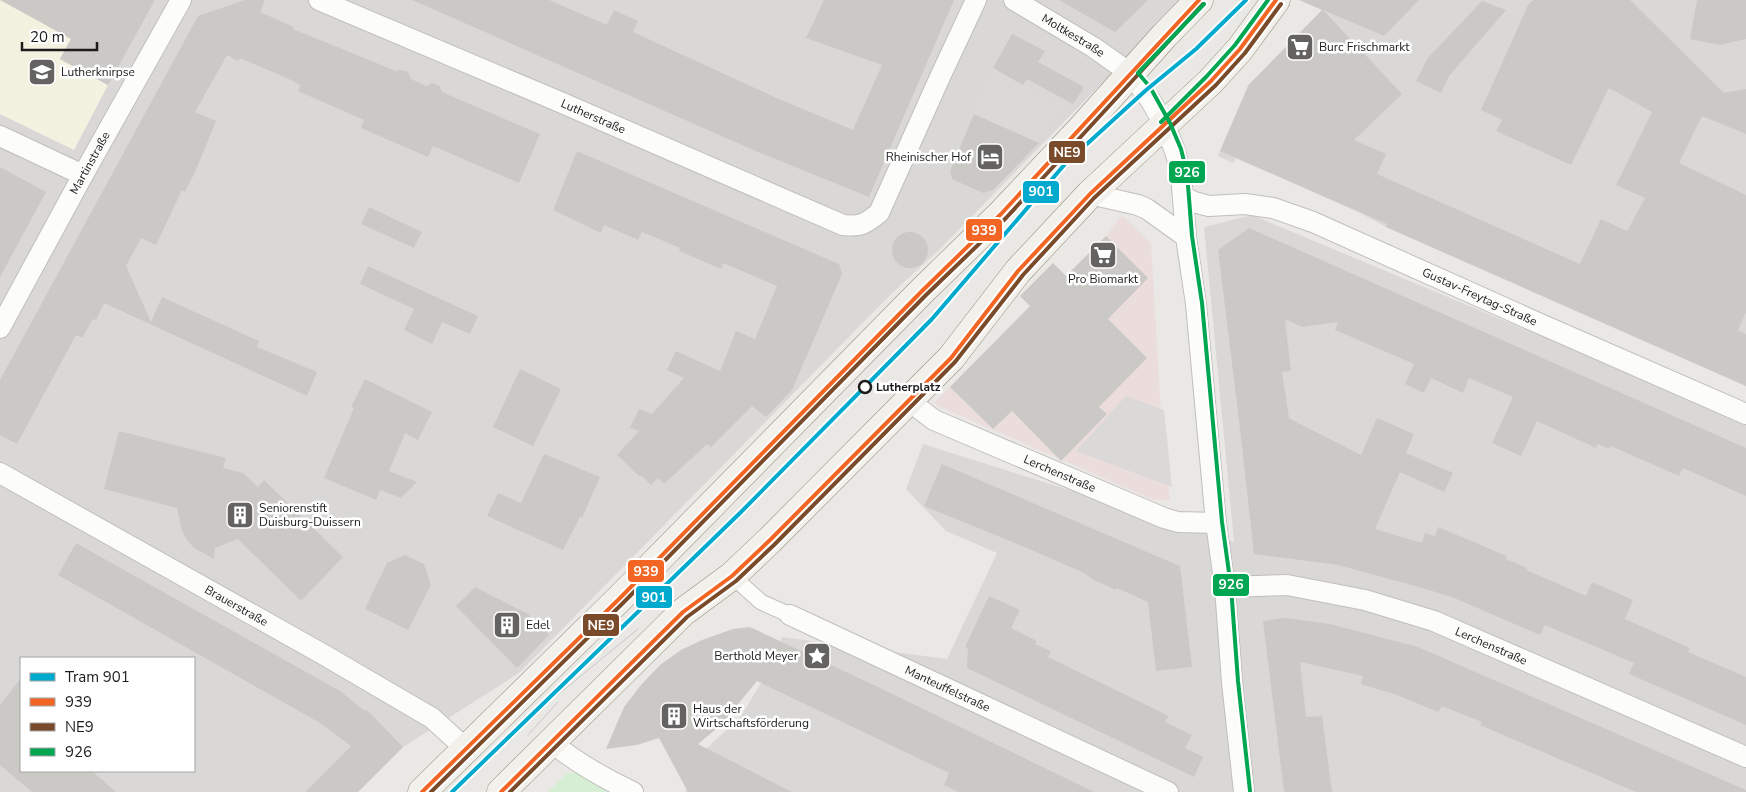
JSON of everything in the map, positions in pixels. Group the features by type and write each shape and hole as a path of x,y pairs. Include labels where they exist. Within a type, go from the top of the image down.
{"main road":[{"path":"422,792 620,598 1000,214 1200,0"},
{"path":"501,792 560,749 683,612 732,576 770,540 960,348 1018,270 1090,194 1211,81 1240,49 1276,0"}],"street":[{"name":"Martinstraße","path":"0,328 181,0"},
{"name":"Lutherstraße","path":"320,0 843,225 856,226 867,222 879,213 976,0"},
{"name":"Moltkestraße","path":"1014,0 1094,47 1130,73 1145,91 1164,126 1181,174 1196,304 1216,524 1225,587 1232,682 1244,792"},
{"path":"0,136 83,175"},
{"path":"1090,194 1138,205 1186,228"},
{"name":"Gustav-Freytag-Straße","path":"1184,197 1209,206"},
{"name":"Gustav-Freytag-Straße","path":"1186,228 1196,210 1209,206 1245,204 1273,208 1313,222 1746,414"},
{"name":"Lerchenstraße","path":"909,400 934,420 1164,518 1178,522 1216,524"},
{"name":"Brauerstraße","path":"0,473 424,713 466,749"},
{"name":"Manteuffelstraße","path":"732,576 761,602 1168,792"},
{"name":"Lerchenstraße","path":"1225,587 1287,585 1365,600 1434,621 1746,757"},
{"path":"560,749 595,773 633,792"}],"shaded area":[{"path":"0,0 1183,0 940,249 891,294 519,673 403,747 358,792 0,792"},
{"name":"Lutherknirpse","path":"0,0 92,0 60,59 108,85 74,150 0,114"},
{"path":"1332,0 1746,0 1746,386 1386,227 1360,213 1236,158 1233,163 1218,156 1248,85"},
{"path":"1481,0 1533,0 1516,16"},
{"path":"995,69 1068,107 1039,143 974,114 982,77 991,74"},
{"path":"1122,215 1151,243 1161,414 1170,500 1154,500 936,405 935,402 1030,306 1020,296 1053,263 1066,276 1106,236"},
{"path":"1252,215 1746,422 1746,792 685,792 707,748 741,716 761,683 782,637 947,659 997,553 946,531 906,489 923,444 1234,542 1204,227"},
{"path":"1126,396 1164,410 1172,487 1076,451"}],"green space":[{"path":"577,772 620,792 548,792 566,774"}],"building":[{"path":"0,0 155,0 108,85 60,59 71,39"},
{"path":"245,0 265,0 260,12 294,27 293,29 396,71 408,72 411,79 426,86 432,83 440,86 442,92 540,134 519,183 433,146 428,157 361,128 364,120 298,91 300,85 291,80 240,58 238,61 227,55 195,112 216,121 193,177 185,192 182,190 156,245 141,238 126,266 151,322 162,297 259,341 257,347 317,372 307,396 104,303 96,320 93,319 82,338 76,335 17,444 0,435 0,380 198,16"},
{"path":"412,0 549,0 607,25 614,10 638,21 633,32 781,100 853,130 882,65 806,38 824,0 954,0 869,197 758,152"},
{"path":"1059,0 1148,0 1115,32"},
{"path":"1299,0 1419,0 1384,36 1323,10 1402,94 1354,140 1386,154 1377,174 1580,264 1601,219 1627,231 1645,198 1616,185 1652,112 1609,88 1571,165 1496,131 1502,120 1481,110 1528,5 1533,0 1630,0 1724,93 1746,89 1746,134 1702,116 1679,163 1746,195 1746,312 1738,330 1746,334 1746,386 1386,227 1387,224 1220,151 1249,85 1322,10"},
{"path":"1697,0 1746,0 1746,39 1720,45 1690,39"},
{"path":"1482,1 1506,10 1449,76 1441,93 1416,81 1427,59"},
{"path":"1012,34 1045,51 1038,62 1084,87 1073,104 1027,79 1023,85 993,68"},
{"name":"Rheinischer Hof","path":"974,114 1039,143 993,190 983,193 952,179 950,171"},
{"path":"577,151 839,264 842,274 792,390 766,417 752,406 711,447 707,444 664,484 658,478 651,485 617,455 639,431 630,428 639,409 652,414 684,378 667,370 676,351 720,371 736,331 755,339 777,286 723,263 721,269 679,251 680,248 642,232 638,240 604,225 601,233 553,210"},
{"path":"0,167 46,192 0,277"},
{"path":"369,207 422,232 414,248 361,224"},
{"path":"1249,228 1746,448 1746,496 1683,468 1679,476 1611,446 1610,449 1598,444 1596,448 1537,421 1521,456 1492,443 1513,397 1469,378 1463,393 1431,378 1424,393 1405,384 1414,364 1335,330 1338,322 1302,327 1285,319 1291,371 1282,372 1289,418 1297,422 1297,425 1298,423 1361,455 1377,418 1414,434 1406,453 1453,473 1444,492 1400,472 1375,529 1422,543 1425,533 1435,536 1438,527 1507,556 1506,559 1527,568 1526,570 1586,596 1592,582 1633,600 1625,619 1690,648 1688,652 1746,677 1746,725 1629,674 1634,663 1545,625 1540,635 1452,597 1419,587 1338,565 1254,554 1218,250"},
{"path":"910,232 917,233 923,237 927,243 927,257 923,263 917,267 910,268 903,267 897,263 893,257 892,250 893,243 897,237 903,233"},
{"path":"1106,236 1148,278 1108,319 1147,358 1099,407 1107,414 1061,461 1012,411 993,429 950,387 1030,306 1020,296 1053,263 1066,276"},
{"path":"368,266 478,316 470,334 442,322 432,344 404,330 414,309 360,284"},
{"path":"520,369 561,389 533,446 493,427"},
{"path":"365,379 432,412 418,440 405,433 389,471 417,482 401,498 380,490 376,500 324,478 354,408 351,407"},
{"name":"Seniorenstift Duisburg-Duissern","path":"119,431 226,458 223,468 243,473 258,487 264,480 343,557 301,601 238,539 215,548 214,559 194,548 182,531 177,508 104,489"},
{"path":"544,454 600,477 582,518 580,517 563,550 487,516 498,493 521,503"},
{"path":"942,464 1180,566 1192,667 1156,671 1148,602 1117,588 1116,590 1084,573 1020,545 924,506"},
{"path":"76,543 340,691 365,711 367,710 403,747 358,792 305,792 351,746 320,723 58,575"},
{"path":"405,555 424,564 431,585 408,630 365,609 387,563"},
{"name":"Edel","path":"475,587 528,614 549,635 517,668 456,606"},
{"path":"989,596 1020,610 1011,628 1037,641 1035,644 1051,651 1048,657 1169,716 1165,722 1192,735 1185,748 1203,757 1194,777 967,668 968,648 965,647"},
{"path":"1285,618 1330,624 1418,647 1746,790 1746,792 1636,792 1480,725 1482,722 1442,706 1438,712 1397,695 1361,684 1363,676 1300,662 1306,717 1322,716 1332,792 1284,792 1263,621"},
{"path":"750,627 1094,792 958,792 944,785 949,773 757,681 721,725 698,744 792,792 688,792 659,738 637,745 606,749 624,707 660,665 681,650 702,640 733,629"},
{"path":"20,679 20,772 93,772 116,792 32,792 0,765 0,705"}],"tram line":[{"name":"901","path":"452,792 740,513 932,319 1065,164 1145,91 1196,49 1246,0"},
{"path":"603,652 630,620"},
{"path":"515,730 638,629"},
{"path":"528,735 558,702"}],"transit line":[{"name":"939","path":"422,792 620,598 922,291 1001,214 1199,0"},
{"name":"926","path":"1161,122 1235,45 1268,0"},
{"name":"939","path":"501,792 683,612 732,576 770,540 951,358 1018,271 1090,194 1211,81 1240,49 1276,0"},
{"name":"NE9","path":"431,792 624,602 926,295 1006,218 1203,4"},
{"name":"926","path":"1204,4 1138,73 1150,87 1170,123 1181,149 1187,173 1192,236 1202,303 1222,522 1231,587 1238,681 1250,791"},
{"name":"NE9","path":"510,792 687,617 736,581 774,545 955,362 1023,275 1094,198 1216,85 1245,53 1281,4"}],"place":[{"name":"Burc Frischmarkt","path":"1300,47"},
{"name":"Lutherknirpse","path":"42,72"},
{"name":"Rheinischer Hof","path":"990,157"},
{"name":"Pro Biomarkt","path":"1103,255"},
{"name":"Lutherplatz","path":"865,387"},
{"name":"Seniorenstift Duisburg-Duissern","path":"240,515"},
{"name":"Edel","path":"507,625"},
{"name":"Berthold Meyer","path":"817,656"},
{"name":"Haus der Wirtschaftsförderung","path":"674,716"}]}
